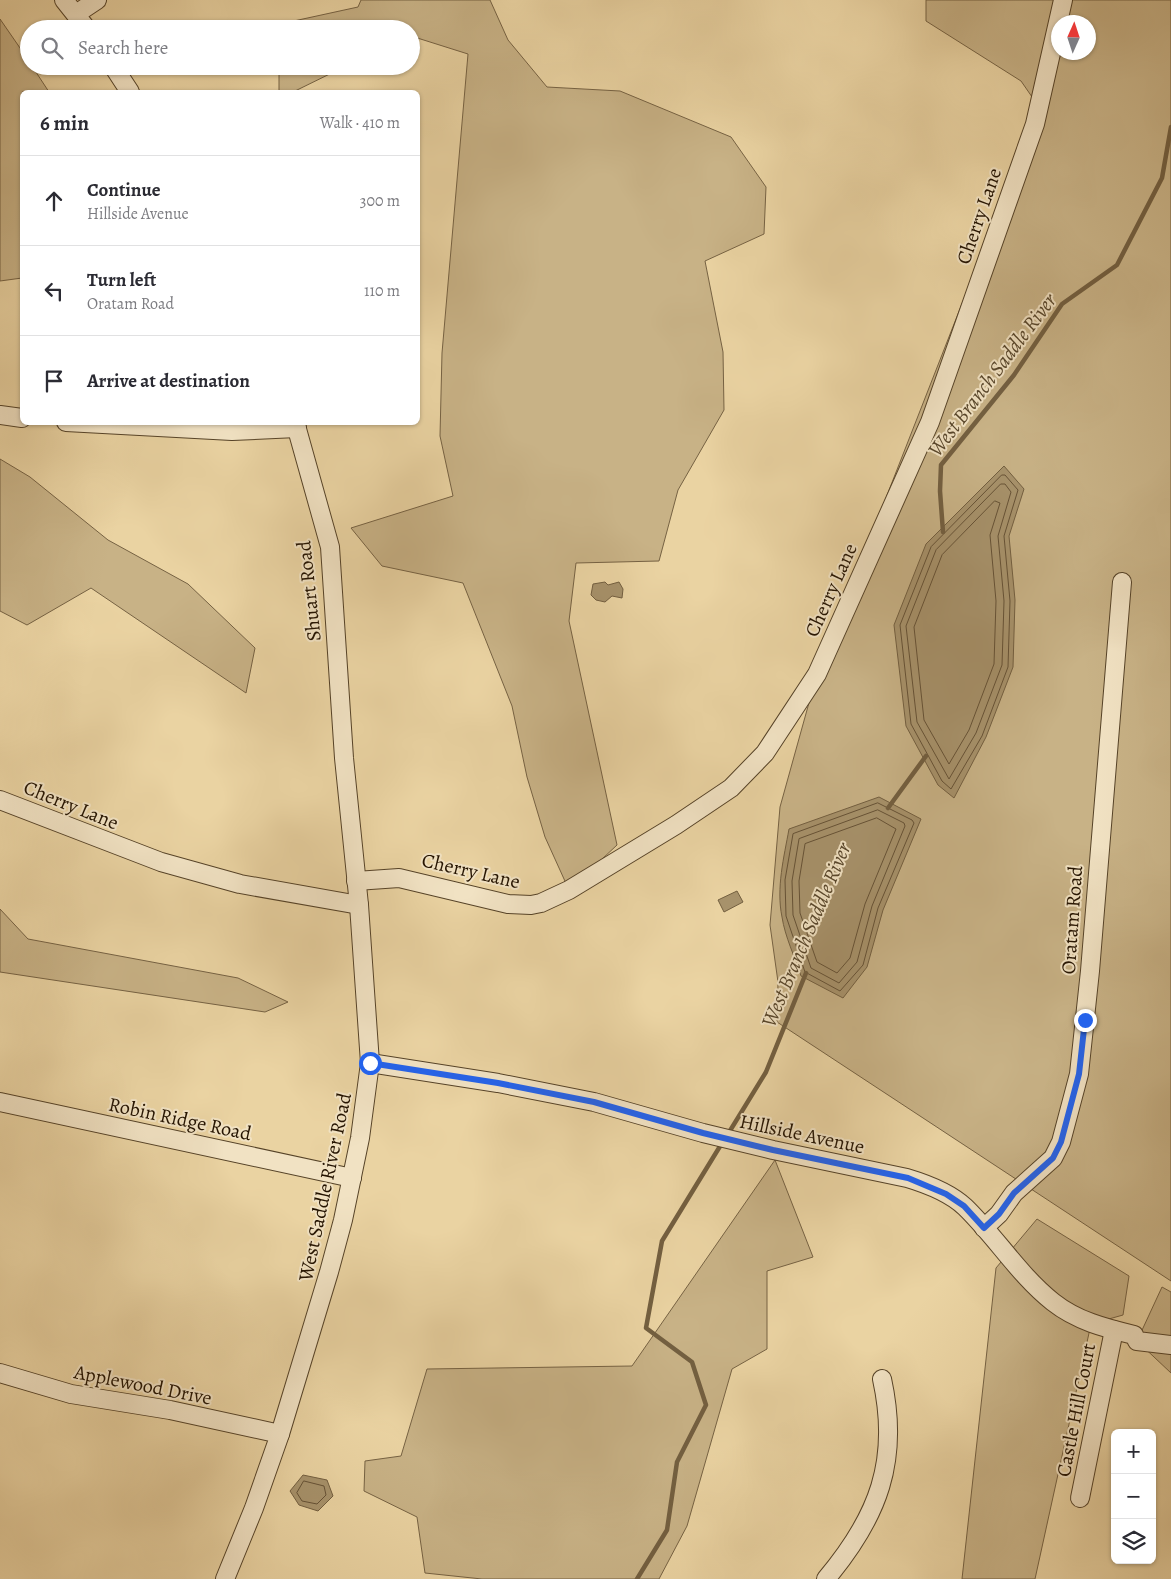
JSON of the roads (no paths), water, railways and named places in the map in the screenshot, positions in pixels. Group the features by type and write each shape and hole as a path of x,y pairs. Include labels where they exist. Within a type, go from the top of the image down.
{"street":[{"path":"64,0 80,20"},
{"path":"76,14 98,0"},
{"name":"Cherry Lane","path":"356,880 399,878 518,905 541,903 569,890 731,788 766,753 817,674 930,422 1035,124 1064,0"},
{"path":"119,75 129,90"},
{"path":"0,415 20,418"},
{"path":"121,425 232,431 296,425"},
{"name":"Shuart Road","path":"296,425 330,547 344,758"},
{"name":"Oratam Road","path":"984,1228 999,1214 1014,1193 1053,1158 1061,1142 1079,1074 1090,971 1122,582"},
{"name":"West Saddle River Road","path":"225,1579 254,1508 280,1434 329,1272 352,1178 366,1104 370,1063 359,905 344,758"},
{"name":"Cherry Lane","path":"0,800 161,862 240,884 359,905"},
{"name":"Hillside Avenue","path":"370,1063 498,1083 594,1102 735,1141 908,1178 928,1184 964,1206 1037,1288 1054,1303 1074,1316 1097,1326 1134,1335 1136,1341 1171,1345"},
{"name":"Robin Ridge Road","path":"0,1102 352,1178"},
{"name":"Castle Hill Court","path":"1080,1498 1114,1330"},
{"name":"Applewood Drive","path":"0,1373 71,1394 170,1410 280,1434"},
{"path":"826,1579 851,1550 864,1528 876,1502 884,1475 889,1425 882,1379"}],"water":[{"path":"1004,466 1024,489 1009,536 1015,600 1013,667 986,737 954,798 938,785 906,726 894,625 926,544"},
{"path":"605,582 608,585 619,582 623,589 622,598 612,596 605,602 596,600 591,595 593,584"},
{"path":"879,797 921,819 883,910 867,967 843,998 801,976 785,932 780,906 780,884 785,850 789,829"},
{"path":"737,891 743,902 724,912 718,900"},
{"path":"303,1475 327,1480 333,1496 318,1511 299,1505 290,1491"}],"waterway":[{"name":"West Branch Saddle River","path":"943,532 940,491 941,465 1014,375 1062,304 1117,265 1162,178 1171,127"},
{"name":"West Branch Saddle River","path":"888,808 926,756"},
{"name":"West Branch Saddle River","path":"728,1134 766,1072 806,973"},
{"name":"West Branch Saddle River","path":"637,1579 667,1530 677,1462 706,1405 692,1362 646,1328 662,1241 722,1143"}]}
